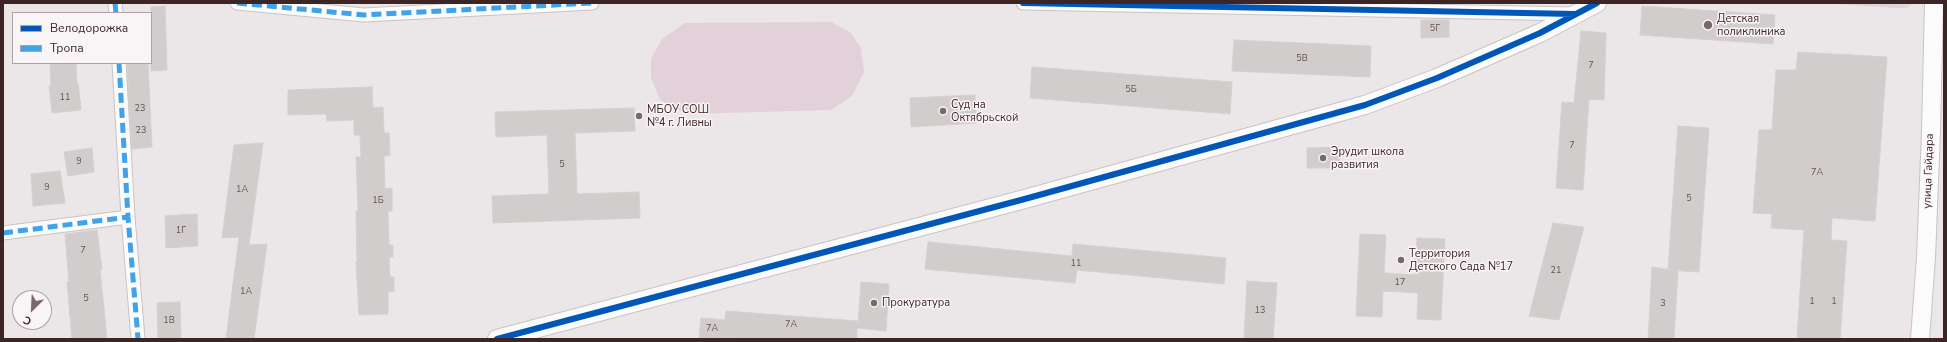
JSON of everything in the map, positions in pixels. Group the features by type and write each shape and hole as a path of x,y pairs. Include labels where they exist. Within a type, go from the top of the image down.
{"street":[{"path":"237,3 364,14 592,3"},
{"path":"1022,3 1576,14"},
{"path":"497,339 1044,194 1365,105 1451,72 1540,33 1597,3"},
{"name":"улица Гайдара","path":"1920,339 1926,257 1934,3"},
{"path":"119,64 128,217 138,339"},
{"path":"3,233 128,217"}],"shaded area":[{"path":"1824,3 1913,3 1907,8 1895,8"},
{"path":"831,22 850,32 861,48 864,72 852,96 831,110 686,114 660,100 651,78 651,59 662,39 685,23"}],"building":[{"path":"165,6 167,70 151,71 151,7"},
{"name":"Детская поликлиника","path":"1642,6 1775,15 1773,44 1640,35"},
{"path":"1421,20 1449,20 1449,37 1421,38"},
{"path":"1581,31 1606,33 1604,100 1589,99 1583,190 1556,188 1562,102 1574,103"},
{"path":"1234,40 1371,46 1370,77 1232,71"},
{"path":"1798,52 1887,57 1875,221 1832,218 1831,240 1847,241 1840,339 1797,339 1804,230 1771,228 1772,214 1753,213 1759,130 1772,130 1776,70 1796,70"},
{"path":"50,64 76,64 81,110 52,113 49,86 51,86"},
{"path":"127,64 148,64 152,147 132,149"},
{"path":"1032,67 1232,82 1230,114 1030,98"},
{"path":"372,87 373,108 383,107 384,133 389,133 390,155 384,156 385,189 392,188 392,211 388,211 389,245 393,245 393,257 389,257 390,277 394,277 394,291 388,292 388,314 359,315 356,262 356,211 358,211 356,157 361,157 360,135 354,135 354,120 327,121 326,114 288,115 288,90"},
{"name":"Суд на Октябрьской","path":"975,95 976,123 911,127 910,98"},
{"path":"634,108 635,131 575,133 577,194 639,192 640,218 493,223 492,196 549,194 547,135 496,137 495,112"},
{"path":"1678,126 1709,128 1699,272 1668,270"},
{"path":"263,143 249,245 267,244 254,339 226,339 239,237 222,238 234,145"},
{"name":"Эрудит школа развития","path":"1339,147 1340,168 1307,168 1307,148"},
{"path":"92,148 94,172 68,176 64,152"},
{"path":"60,171 65,203 33,206 31,174"},
{"path":"197,214 198,246 166,248 165,216"},
{"path":"1553,223 1584,227 1559,320 1529,316"},
{"path":"97,230 102,269 100,269 107,339 72,339 65,234"},
{"path":"1360,234 1386,235 1384,273 1415,275 1417,238 1445,239 1441,320 1417,319 1418,293 1383,291 1382,317 1356,316"},
{"path":"928,242 1072,256 1073,244 1226,258 1224,284 1077,270 1075,283 925,269"},
{"path":"1652,267 1678,271 1674,339 1648,339"},
{"path":"1247,281 1277,283 1273,339 1244,339"},
{"path":"861,282 889,284 886,331 857,328 857,339 750,339 724,337 724,339 699,339 701,318 725,320 726,311 858,321 858,325"},
{"path":"180,302 181,339 158,339 157,303"}],"marked path":[{"path":"115,3 116,12"},
{"path":"237,3 364,15 592,3"},
{"path":"119,64 128,217 138,339"},
{"path":"3,233 128,217"}],"cycle path":[{"path":"1023,3 1574,14"},
{"path":"497,339 1021,200 1365,105 1437,78 1540,33 1597,3"}],"place":[{"name":"Детская поликлиника","path":"1708,25"},
{"name":"Суд на Октябрьской","path":"943,111"},
{"name":"МБОУ СОШ №4 г. Ливны","path":"639,116"},
{"name":"Эрудит школа развития","path":"1323,158"},
{"name":"Территория Детского Сада №17","path":"1401,260"},
{"name":"Прокуратура","path":"874,303"}]}
